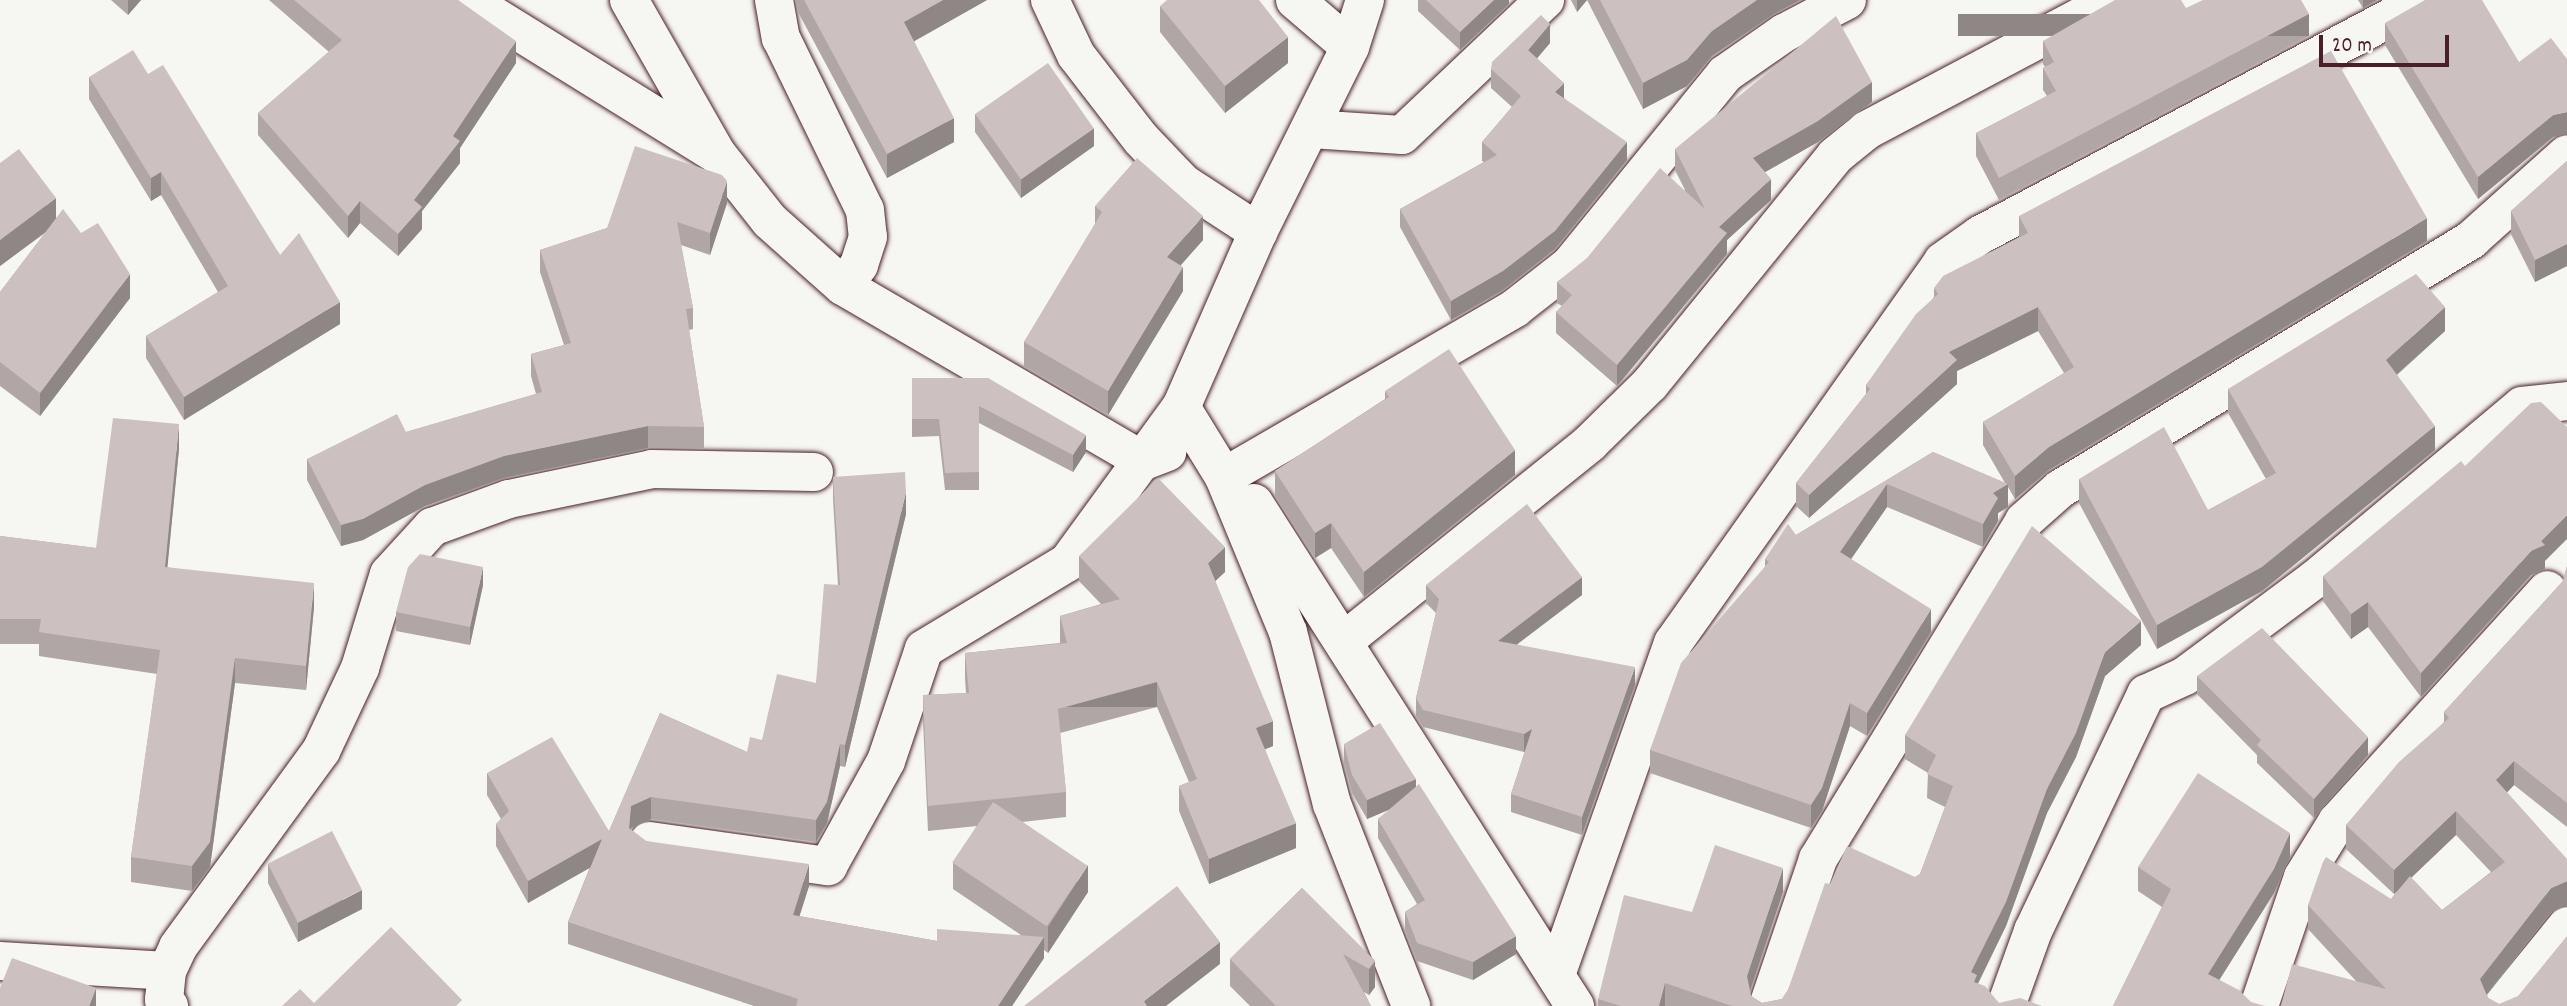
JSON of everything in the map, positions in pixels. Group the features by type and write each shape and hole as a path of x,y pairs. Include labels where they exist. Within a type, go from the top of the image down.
{"street":[{"path":"468,0 717,154"},
{"path":"629,0 717,154 770,221 843,286 1144,460"},
{"path":"774,0 781,38 865,210 868,237 859,265 843,286"},
{"path":"1050,0 1076,55 1141,139 1183,183 1258,232"},
{"path":"1295,0 1350,47"},
{"path":"649,841 828,866 886,761 924,649 1068,562 1181,407 1258,232 1350,47 1365,0"},
{"path":"1311,129 1402,135 1545,0"},
{"path":"1229,475 1514,308 1559,274 1725,74 1784,33 1847,0"},
{"path":"1345,641 1590,443 1650,384 1835,156 1867,130 2113,0"},
{"path":"1566,991 1673,643 1943,261 1980,235 2424,0"},
{"path":"1768,1006 1818,859 2024,521 2060,489 2472,239 2567,154"},
{"path":"2006,1006 2033,931 2147,694 2185,676 2314,580 2522,406 2567,401"},
{"path":"1181,407 1345,641 1566,991"},
{"path":"1144,460 1202,438"},
{"path":"0,961 168,988 178,947 321,751 360,668 389,574 432,527 509,499 652,469 814,472"},
{"path":"1229,475 1288,632 1332,804 1410,1006"},
{"path":"2259,1006 2303,877 2337,822 2547,590"},
{"path":"2502,1006 2567,926"}],"building":[{"path":"294,0 458,0 516,41 453,136 460,141 414,200 422,207 398,234 360,201 348,216 258,113 342,40"},
{"path":"804,0 943,0 904,22 954,118 887,154"},
{"path":"1167,0 1259,0 1288,37 1225,86 1160,6"},
{"path":"1426,0 1494,0 1460,32"},
{"path":"1600,0 1757,0 1712,31 1687,60 1643,83"},
{"path":"2115,0 2181,0 2186,8 2203,0 2301,0 2309,14 1999,178 1976,133 2056,91 2043,68 2054,62 2043,41"},
{"path":"2425,0 2482,0 2519,62 2551,38 2567,59 2567,112 2553,115 2478,177 2385,23"},
{"path":"1541,15 1550,24 1528,50 1564,83 1555,92 1627,142 1555,231 1503,271 1451,301 1400,209 1497,155 1482,142 1521,96 1491,69 1492,62"},
{"path":"1836,16 1872,82 1818,121 1753,158 1771,179 1719,227 1727,233 1617,365 1556,312 1572,295 1557,282 1587,258 1660,168 1705,209 1675,149"},
{"path":"133,50 148,74 163,65 280,255 299,233 340,302 184,397 146,336 228,286 161,172 151,178 89,77"},
{"path":"2331,51 2427,218 2049,447 2015,476 1983,422 2074,367 2038,307 1949,352 1957,360 1809,495 1796,483 1870,389 1866,385 1916,314 1938,294 1934,288 1943,276 2028,233 2019,216"},
{"path":"1048,63 1094,129 1021,180 975,114"},
{"path":"635,146 722,175 727,181 710,233 677,222 693,308 686,309 704,427 648,426 504,456 425,485 363,519 341,525 307,459 397,414 406,432 542,392 531,354 571,343 540,250 607,228"},
{"path":"19,149 56,198 0,240 0,163"},
{"path":"1137,158 1203,216 1167,257 1183,267 1108,391 1024,342 1102,212 1095,206"},
{"path":"2567,161 2567,244 2535,260 2511,211"},
{"path":"63,209 81,233 98,223 130,274 40,393 0,362 0,292"},
{"path":"2416,274 2445,307 2386,360 2435,426 2262,567 2157,625 2079,479 2164,427 2208,510 2276,473 2228,389"},
{"path":"1449,349 1515,450 1364,572 1331,523 1315,533 1275,471 1389,397 1385,391"},
{"path":"912,378 988,378 1086,435 1073,455 979,406 979,472 945,473 939,419 912,419"},
{"path":"2541,402 2567,427 2567,515 2541,541 2545,545 2531,551 2421,673 2368,602 2351,614 2323,576 2461,461 2465,466 2531,403"},
{"path":"113,418 179,424 165,567 314,583 306,666 235,658 210,842 192,866 131,857 160,650 39,632 41,619 0,619 0,536 96,548"},
{"path":"1933,452 2008,484 1993,493 1998,498 1983,524 1887,484 1840,552 1931,609 1867,713 1850,703 1822,788 1811,805 1650,750 1681,663 1769,562 1765,559 1788,524 1796,535"},
{"path":"905,472 906,492 845,745 840,744 827,802 816,820 651,797 631,806 629,828 646,841 809,864 793,915 937,941 937,929 1044,937 998,1006 796,1006 798,999 568,922 602,839 528,881 496,824 509,811 487,773 552,737 609,831 660,713 747,752 750,737 762,740 777,674 816,683 824,584 840,585 833,477"},
{"path":"1158,478 1225,547 1208,563 1273,721 1256,728 1296,823 1209,859 1179,786 1197,779 1157,682 1058,709 1066,792 928,806 923,695 969,693 965,653 1067,643 1060,616 1120,599 1079,556"},
{"path":"1527,504 1582,577 1498,641 1635,667 1582,817 1511,794 1532,729 1524,734 1423,710 1416,698 1439,599 1426,585"},
{"path":"2032,526 2141,621 2105,652 2076,733 2047,789 2006,902 1971,972 1977,975 1974,982 1985,986 1999,1003 2020,998 2042,1006 1732,1006 1665,983 1659,1006 1621,1006 1598,999 1624,895 1692,912 1715,845 1783,868 1747,976 1751,996 1762,1003 1782,999 1788,990 1825,883 1830,884 1847,846 1915,877 1920,874 1953,786 1927,774 1936,755 1905,735"},
{"path":"420,554 483,567 470,627 396,612 408,567"},
{"path":"2567,566 2567,803 2514,761 2496,780 2567,859 2567,881 2551,888 2480,979 2488,998 2499,1004 2518,996 2567,936 2567,1006 2281,1006 2292,964 2386,989 2308,905 2326,857 2391,899 2410,876 2442,910 2505,862 2456,811 2394,870 2346,825 2399,762 2449,718 2444,712 2563,581"},
{"path":"2262,628 2368,737 2314,799 2257,745 2261,740 2197,676"},
{"path":"1380,723 1416,779 1367,800 1352,775 1344,744"},
{"path":"2198,773 2290,833 2274,869 2208,974 2239,990 2251,1002 2265,1006 2113,1006 2171,889 2138,867"},
{"path":"1419,784 1516,936 1473,962 1417,943 1405,912 1425,900 1378,819"},
{"path":"993,802 1088,866 1047,926 952,863"},
{"path":"332,831 362,890 298,922 268,864"},
{"path":"1177,886 1220,942 1144,1001 1147,1006 1024,1006"},
{"path":"1302,888 1375,961 1369,969 1343,954 1371,1006 1276,1006 1230,959"},
{"path":"391,927 462,1000 456,1006 282,1006 300,989 314,1003"},
{"path":"12,958 96,988 89,1006 0,1006 0,988"}]}
